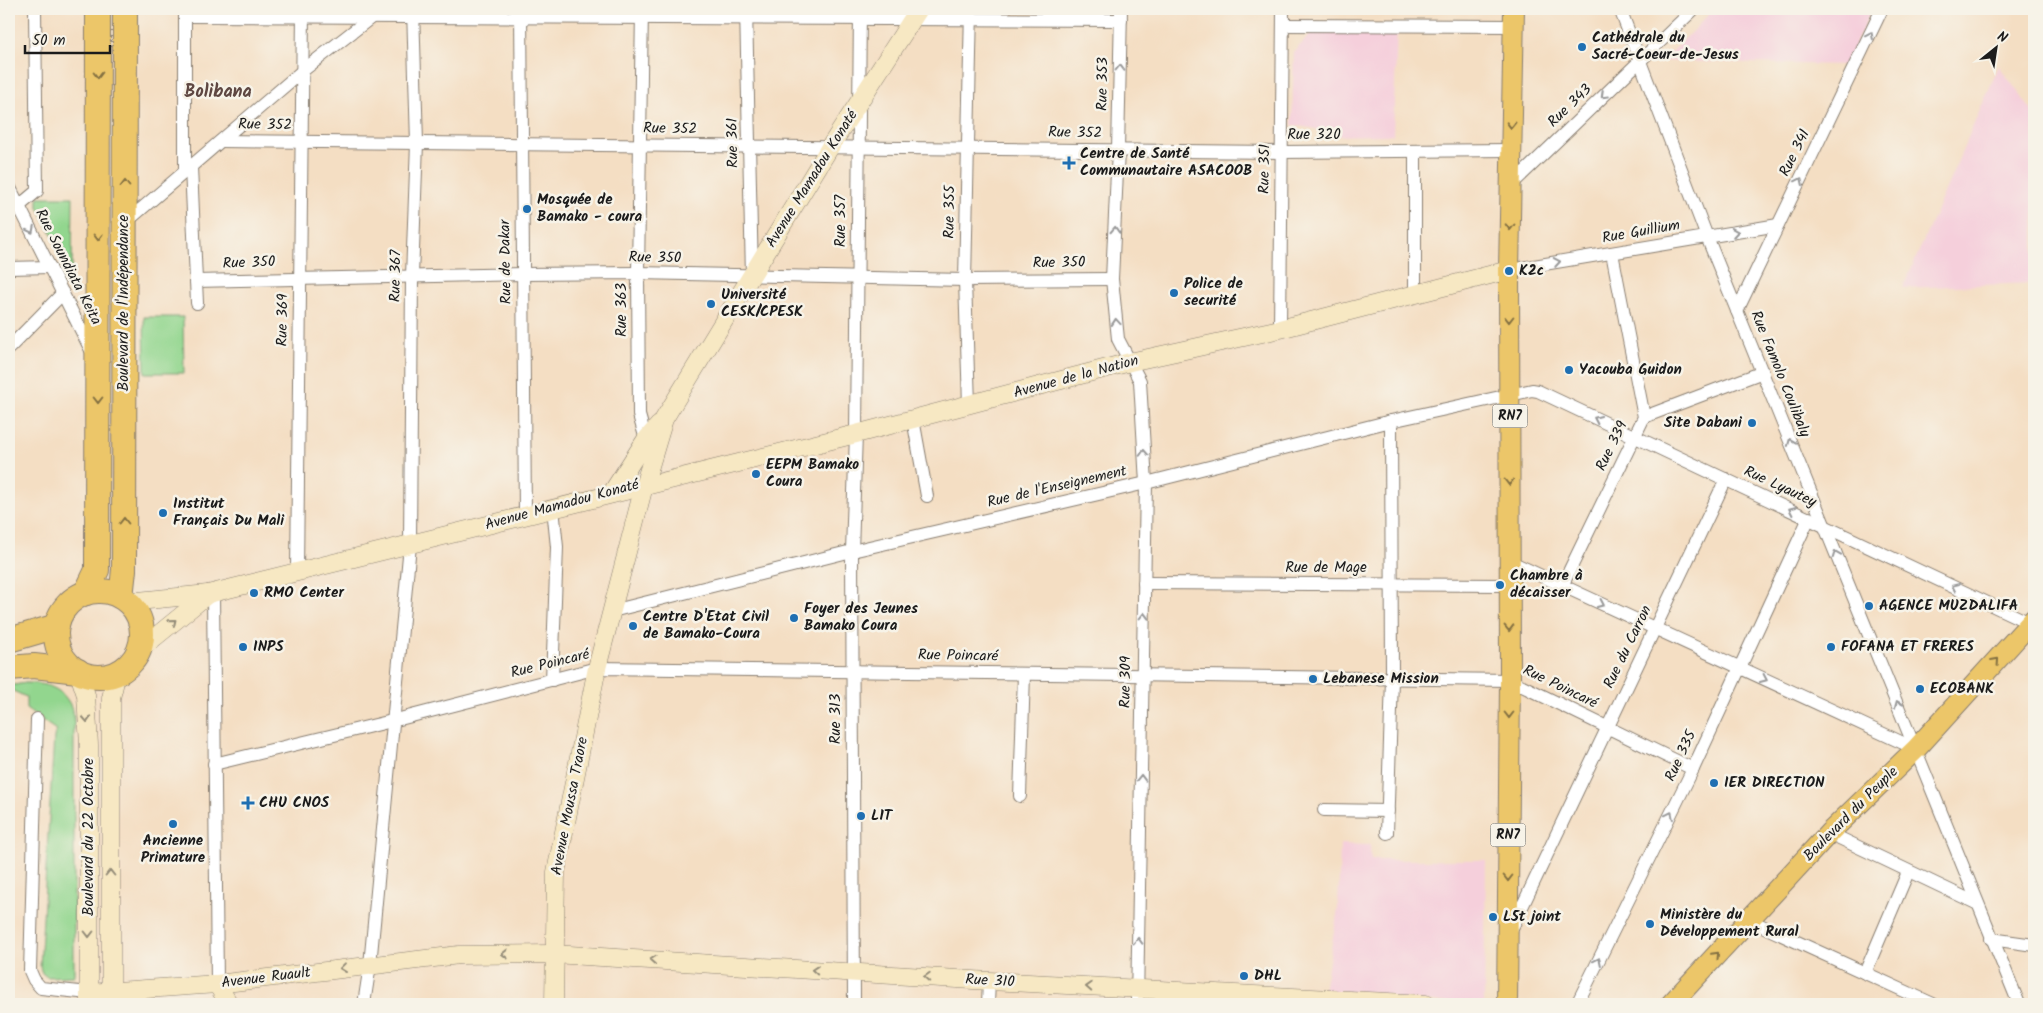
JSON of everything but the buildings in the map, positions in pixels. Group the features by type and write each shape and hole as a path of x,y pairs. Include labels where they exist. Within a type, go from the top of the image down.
{"highway":[{"name":"Boulevard de l'Indépendance","path":"86,593 97,570 98,9"},
{"name":"Boulevard de l'Indépendance","path":"125,9 125,600"},
{"path":"9,668 34,666 78,671 98,677 117,673 126,667 138,651 141,641 138,613 125,600 104,592 86,593 67,605 60,615 56,639 60,652 68,663 78,671"},
{"path":"9,640 57,626"}],"main road":[{"name":"RN7","path":"1507,1004 1510,680 1508,585 1509,270 1514,17"},
{"name":"Boulevard du Peuple","path":"1671,1004 1829,833 1916,749 2033,622"}],"street":[{"path":"19,206 37,191 36,9"},
{"name":"Rue 351","path":"1280,329 1283,9"},
{"name":"Rue Famolo Coulibaly","path":"1620,9 1707,237 2018,1004"},
{"name":"Rue 343","path":"1511,184 1694,9"},
{"name":"Rue 341","path":"1737,311 1882,9"},
{"path":"197,303 188,169 185,13 1121,14"},
{"name":"Rue 369","path":"297,572 303,13"},
{"path":"124,223 301,72 376,13"},
{"name":"Rue 367","path":"364,1004 370,965 410,544 412,276 416,143 413,13"},
{"name":"Rue de Dakar","path":"520,13 525,515"},
{"name":"Rue 363","path":"642,14 638,274 639,415 645,441 652,459"},
{"name":"Rue 361","path":"746,14 752,276"},
{"name":"Rue 357","path":"856,434 860,14"},
{"name":"Avenue Mamadou Konaté","path":"125,600 211,593 644,486 664,419 830,147 916,14"},
{"name":"Rue 355","path":"969,405 965,280 971,14"},
{"name":"Rue 353","path":"1121,14 1118,150 1112,279 1118,339 1130,362"},
{"path":"1284,25 1514,17"},
{"name":"Rue 352","path":"221,141 1118,150"},
{"name":"Rue 320","path":"1118,150 1282,152 1510,150"},
{"path":"1415,151 1416,294"},
{"name":"Rue Soundiata Keita","path":"9,186 98,363"},
{"name":"Rue Guillium","path":"1509,270 1778,225"},
{"name":"Rue 339","path":"1562,586 1644,417 1612,253"},
{"path":"9,268 50,267"},
{"name":"Avenue de la Nation","path":"644,486 913,420 1130,362 1280,329 1509,270"},
{"name":"Rue 350","path":"196,281 523,274 638,274 965,280 1112,279"},
{"path":"9,348 63,293"},
{"name":"Rue 309","path":"1130,362 1140,381 1146,483 1137,997"},
{"path":"1644,417 1763,372"},
{"name":"Rue Lyautey","path":"1510,393 1538,390 1824,526 2033,622"},
{"name":"Rue de l'Enseignement","path":"612,611 852,551 1146,483 1510,393"},
{"path":"611,494 645,441 664,419"},
{"path":"913,420 927,496"},
{"path":"1387,833 1392,679 1391,422"},
{"name":"Rue 313","path":"854,1004 852,551 856,434"},
{"name":"Rue du Carron","path":"1508,936 1726,479"},
{"name":"Avenue Moussa Traore","path":"554,1004 553,954 556,872 597,668 644,486"},
{"path":"552,680 556,547 553,508"},
{"name":"Rue 335","path":"1577,1004 1693,769 1809,518"},
{"path":"1509,562 1916,749"},
{"name":"Rue de Mage","path":"1144,583 1508,585"},
{"path":"211,593 216,984 229,1004"},
{"name":"Avenue Mamadou Konaté","path":"138,651 211,593"},
{"name":"Rue Poincaré","path":"214,764 392,721 597,668 1510,680 1693,769"},
{"name":"Boulevard du 22 Octobre","path":"78,671 86,695 89,745 89,999"},
{"name":"Boulevard du 22 Octobre","path":"110,998 111,698 117,673"},
{"path":"1020,796 1024,674"},
{"name":"Avenue Ruault","path":"37,720 30,971 34,980 41,988 89,999 110,998 459,955 553,954"},
{"path":"1324,810 1388,811"},
{"path":"1829,833 1976,903"},
{"path":"1864,973 1908,872"},
{"path":"1749,920 1933,1004"},
{"path":"1991,939 2034,945"},
{"name":"Rue 310","path":"553,954 989,981 1137,997 1426,1004"},
{"path":"988,1004 989,981"}],"shaded area":[{"path":"1714,9 1872,9 1845,65 1663,61"},
{"path":"1319,25 1397,30 1393,135 1319,136 1317,129 1292,125 1294,52"},
{"path":"1999,66 2034,114 2034,283 1903,288"},
{"path":"1340,844 1370,845 1371,860 1486,860 1484,1004 1323,997 1338,908"}],"green space":[{"path":"38,197 73,197 72,273 38,207"},
{"path":"144,317 183,317 184,373 145,373"},
{"path":"25,683 43,684 57,690 67,699 74,715 74,976 47,977 42,973 40,967 54,737 56,730 26,709 26,697 9,689 9,686"}],"place":[{"name":"Cathédrale du Sacré-Coeur-de-Jesus","path":"1582,47"},
{"name":"Centre de Santé Communautaire ASACOOB","path":"1069,163"},
{"name":"Mosquée de Bamako - coura","path":"527,209"},
{"name":"K2c","path":"1509,271"},
{"name":"Police de securité","path":"1174,293"},
{"name":"Université CESK/CPESK","path":"711,304"},
{"name":"Yacouba Guidon","path":"1569,370"},
{"name":"Site Dabani","path":"1752,423"},
{"name":"EEPM Bamako Coura","path":"756,474"},
{"name":"Institut Français Du Mali","path":"163,513"},
{"name":"Chambre à décaisser","path":"1500,585"},
{"name":"RMO Center","path":"254,593"},
{"name":"AGENCE MUZDALIFA","path":"1869,606"},
{"name":"Foyer des Jeunes Bamako Coura","path":"794,618"},
{"name":"Centre D'Etat Civil de Bamako-Coura","path":"633,626"},
{"name":"INPS","path":"243,647"},
{"name":"FOFANA ET FRERES","path":"1831,647"},
{"name":"Lebanese Mission","path":"1313,679"},
{"name":"ECOBANK","path":"1920,689"},
{"name":"IER DIRECTION","path":"1714,783"},
{"name":"CHU CNOS","path":"248,803"},
{"name":"L1T","path":"861,816"},
{"name":"Ancienne Primature","path":"173,824"},
{"name":"L5t joint","path":"1493,917"},
{"name":"Ministère du Développement Rural","path":"1650,924"},
{"name":"DHL","path":"1244,976"}],"district":[{"name":"Bolibana","path":"218,92"}]}
